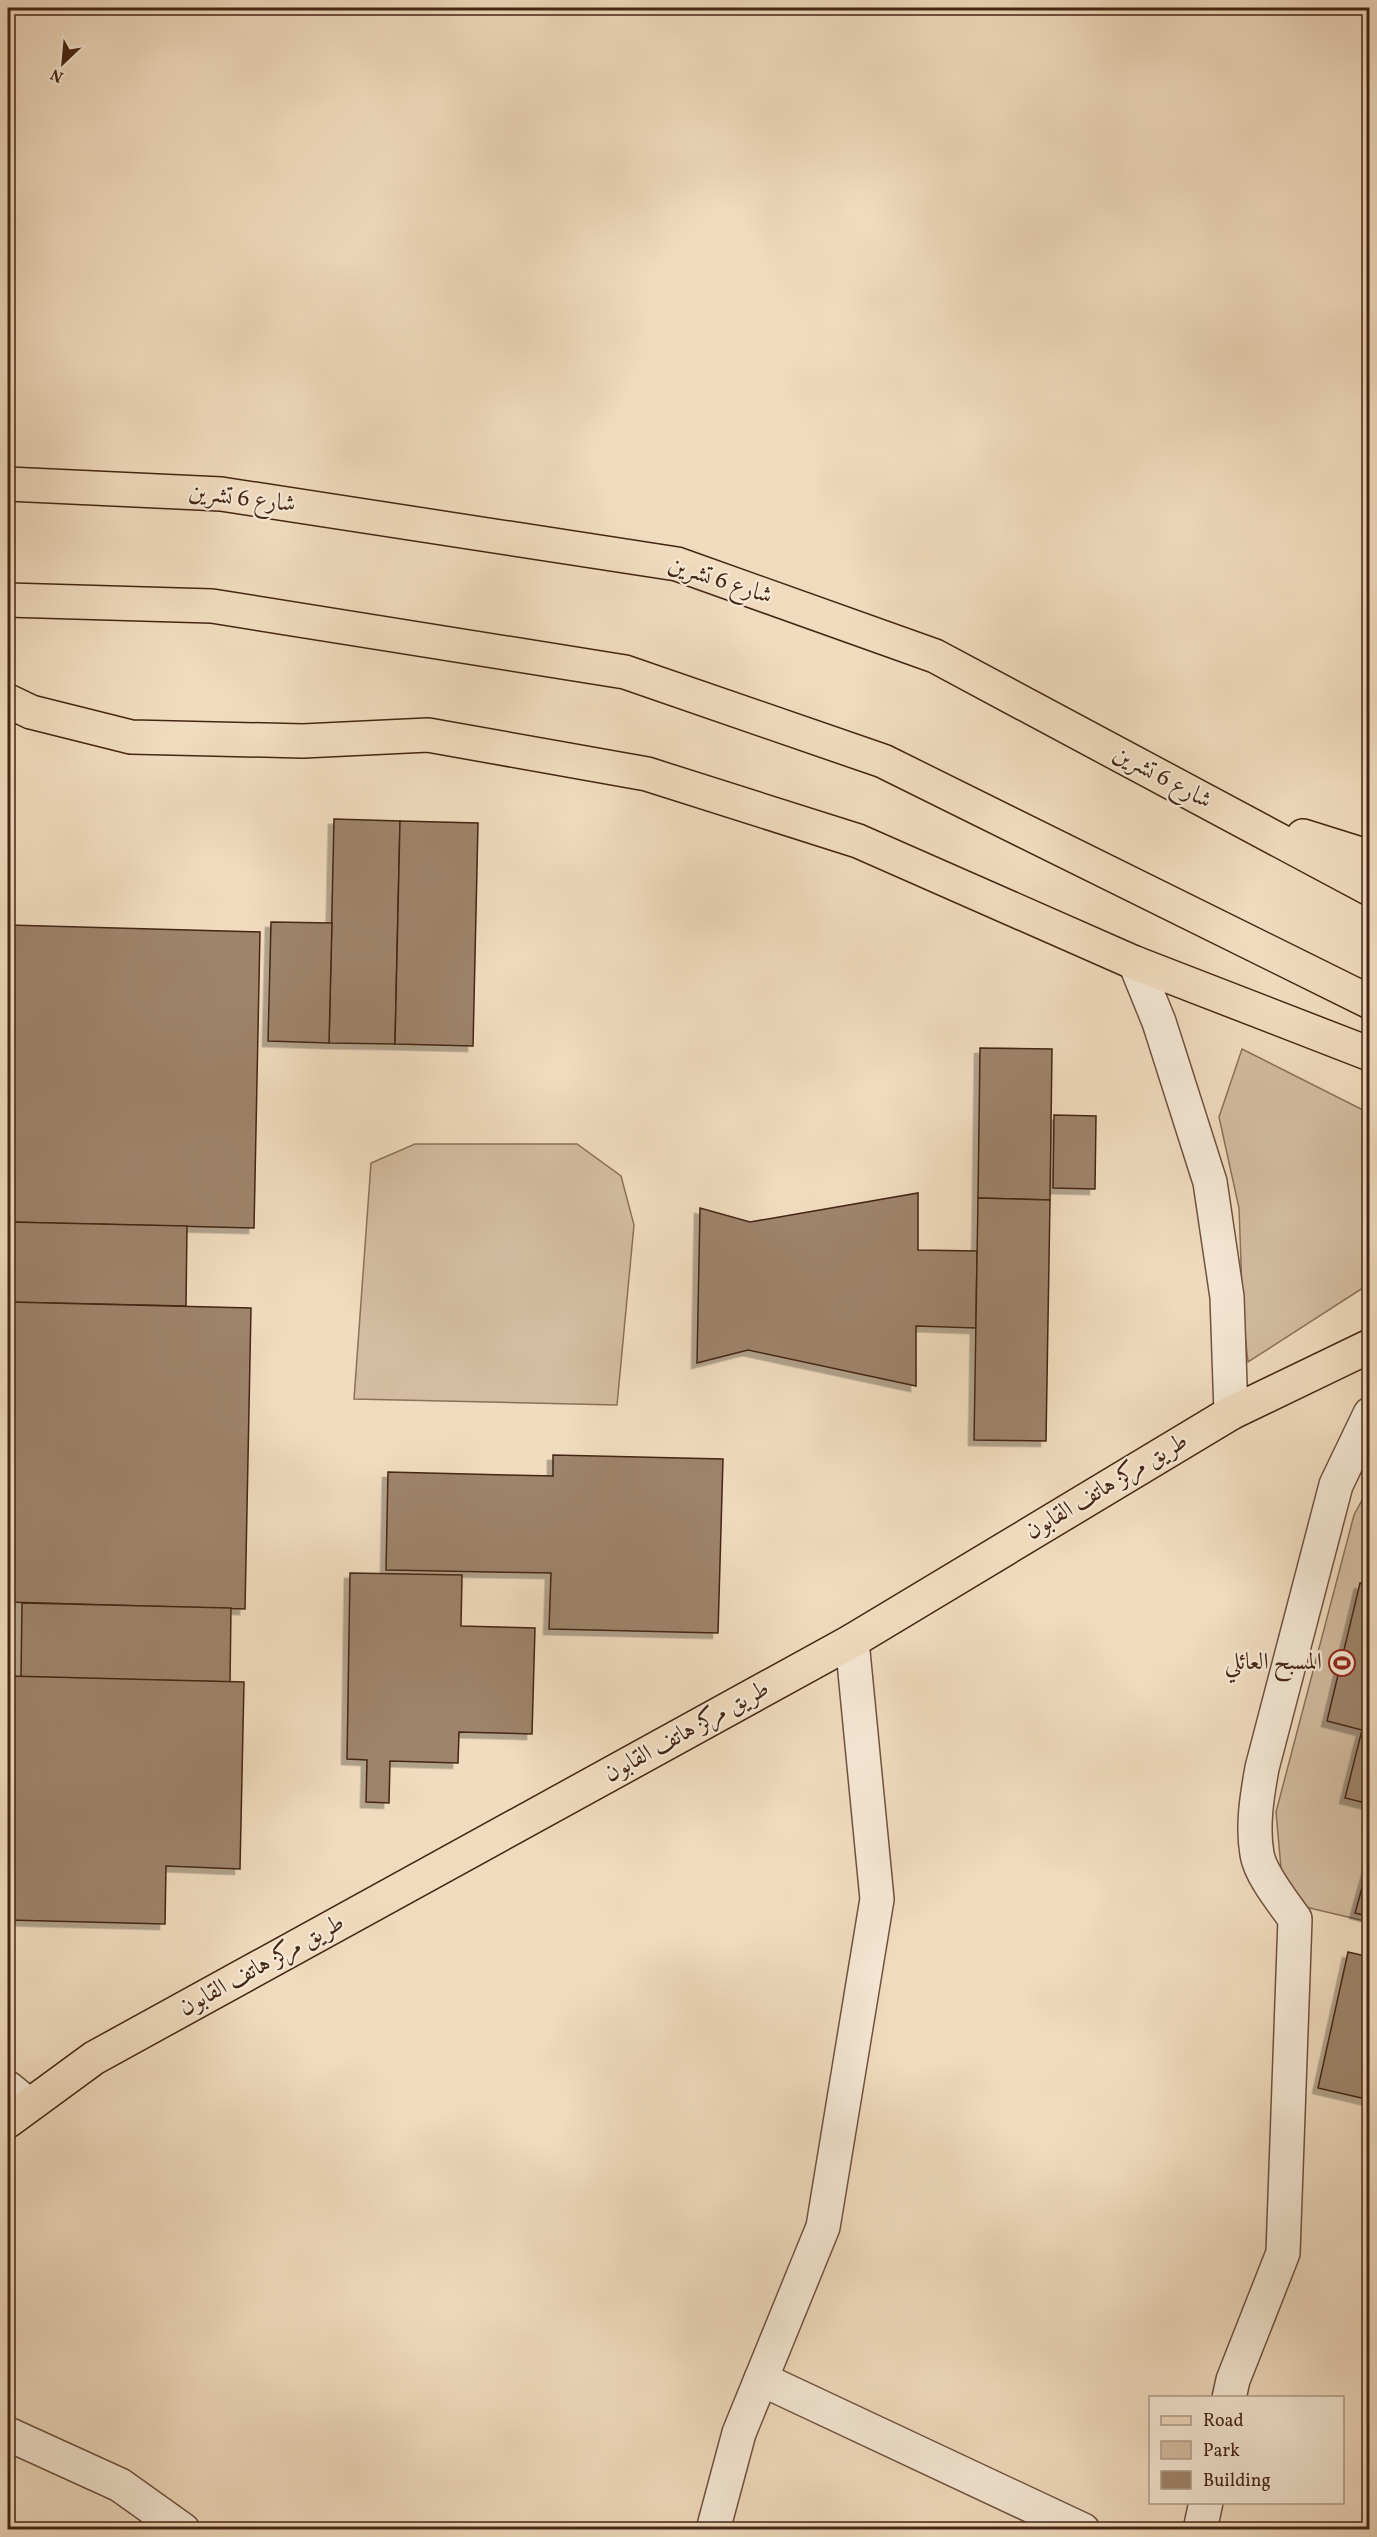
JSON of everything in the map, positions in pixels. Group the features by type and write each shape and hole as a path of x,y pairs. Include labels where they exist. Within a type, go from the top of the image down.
{"main road":[{"name":"شارع 6 تشرين","path":"8,484 221,494 677,564 935,656 1370,889"},
{"path":"8,600 212,606 625,672 883,761 1370,1002"},
{"path":"8,701 31,712 131,737 303,741 428,735 647,774 858,841 1135,963 1370,1054"},
{"path":"1224,810 1370,857"},
{"name":"طريق مركز هاتف القابون","path":"15,2105 94,2058 852,1641 1231,1413 1370,1346"}],"street":[{"path":"1135,963 1160,1022 1210,1182 1227,1297 1231,1413"},
{"path":"1229,2396 1233,2380 1283,2253 1295,1919 1272,1886 1257,1855 1256,1804 1262,1768 1336,1485 1370,1414"},
{"path":"713,2529 739,2433 824,2227 877,1899 852,1641"},
{"path":"761,2379 1083,2529"},
{"path":"8,2434 120,2485 183,2529"},
{"path":"1200,2529 1206,2504"}],"green space":[{"path":"1242,1049 1369,1113 1369,1284 1248,1362 1243,1317 1239,1208 1219,1117"},
{"path":"415,1144 577,1144 621,1176 634,1225 617,1405 354,1399 371,1163"},
{"name":"المسبح العائلي","path":"1369,1487 1369,1922 1284,1902 1276,1812 1354,1515"}],"building":[{"path":"334,819 400,821 395,1044 329,1043"},
{"path":"400,821 478,823 473,1046 395,1044"},
{"path":"271,922 332,923 329,1043 268,1041"},
{"path":"8,925 260,932 254,1228 8,1222"},
{"path":"980,1048 1052,1049 1050,1200 978,1198"},
{"path":"1054,1115 1096,1116 1095,1189 1053,1188"},
{"path":"918,1193 918,1250 977,1251 976,1328 916,1326 916,1386 748,1350 697,1363 700,1208 750,1222"},
{"path":"978,1198 1050,1200 1046,1441 974,1440"},
{"path":"8,1222 187,1226 186,1306 8,1302"},
{"path":"8,1302 251,1308 245,1609 8,1602"},
{"path":"553,1455 723,1459 718,1633 549,1629 551,1573 386,1570 388,1472 553,1476"},
{"path":"350,1573 462,1575 461,1626 535,1628 532,1734 459,1732 458,1763 390,1761 389,1803 366,1802 367,1760 347,1759"},
{"path":"1360,1583 1370,1586 1370,1804 1345,1798 1362,1730 1327,1721"},
{"path":"22,1603 231,1608 230,1682 21,1677"},
{"path":"8,1676 244,1682 240,1869 166,1866 165,1924 8,1920"},
{"path":"1370,1859 1370,1917 1355,1913"},
{"path":"1348,1952 1370,1957 1370,2100 1318,2088"}],"place":[{"name":"المسبح العائلي","path":"1342,1663"}]}
